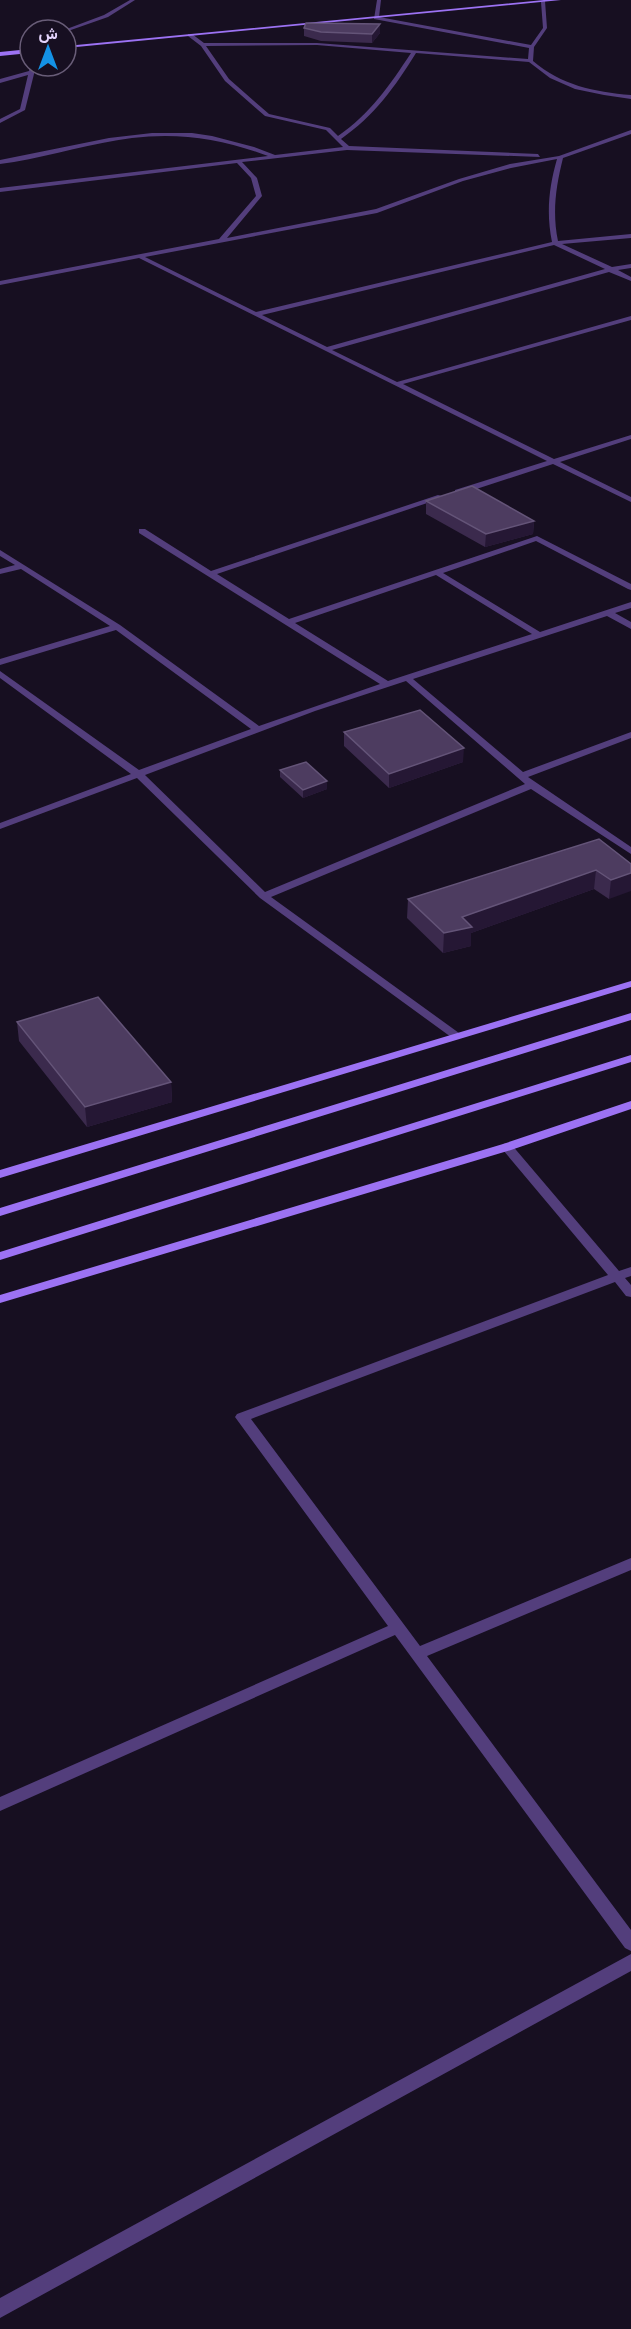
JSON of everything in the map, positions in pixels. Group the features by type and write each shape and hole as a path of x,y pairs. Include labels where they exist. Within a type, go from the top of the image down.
{"main road":[{"path":"78,46 560,0"},
{"path":"0,54 18,52"},
{"path":"0,1174 455,1035 631,984"},
{"path":"0,1212 631,1016"},
{"path":"0,1256 631,1058"},
{"path":"0,1299 507,1147 631,1105"}],"street":[{"path":"78,26 106,16 133,0"},
{"path":"379,0 376,18 532,47"},
{"path":"530,61 532,47 545,28 543,2"},
{"path":"190,35 203,45 227,80 267,115 328,129 347,148"},
{"path":"203,45 316,44 530,61 544,74 573,87 631,97"},
{"path":"338,139 363,122 378,107 415,51"},
{"path":"0,81 18,74"},
{"path":"0,121 22,110 31,78"},
{"path":"0,283 142,258 378,211 461,180 510,166 560,157 631,132"},
{"path":"0,162 32,158 108,140 148,134 189,134 236,141 274,156"},
{"path":"0,190 347,148 560,157"},
{"path":"560,157 549,197 550,223 555,243 631,279"},
{"path":"220,242 259,196 254,178 237,160"},
{"path":"256,314 555,243 631,236"},
{"path":"142,258 631,500"},
{"path":"327,349 608,270 631,266"},
{"path":"397,384 631,318"},
{"path":"209,574 631,437"},
{"path":"142,531 386,684"},
{"path":"287,622 537,538 631,587"},
{"path":"0,552 117,627 258,729"},
{"path":"0,572 22,566"},
{"path":"436,572 539,635"},
{"path":"0,826 258,729 386,684 631,605"},
{"path":"608,613 631,626"},
{"path":"0,662 117,627"},
{"path":"0,674 138,774 264,896 455,1035"},
{"path":"407,678 532,785 631,851"},
{"path":"521,776 631,735"},
{"path":"264,896 532,785"},
{"path":"507,1147 631,1293"},
{"path":"631,1271 242,1417 631,1943"},
{"path":"417,1654 631,1564"},
{"path":"0,1804 397,1628"},
{"path":"0,2308 631,1962"}],"building":[{"path":"306,23 380,24 372,34 321,32 304,28"},
{"path":"472,486 534,521 486,534 426,501"},
{"path":"420,710 464,748 389,774 344,732"},
{"path":"306,762 327,781 303,790 280,770"},
{"path":"599,839 631,864 631,873 611,880 596,870 462,917 472,927 444,933 408,899"},
{"path":"98,997 171,1082 85,1107 17,1022"}]}
